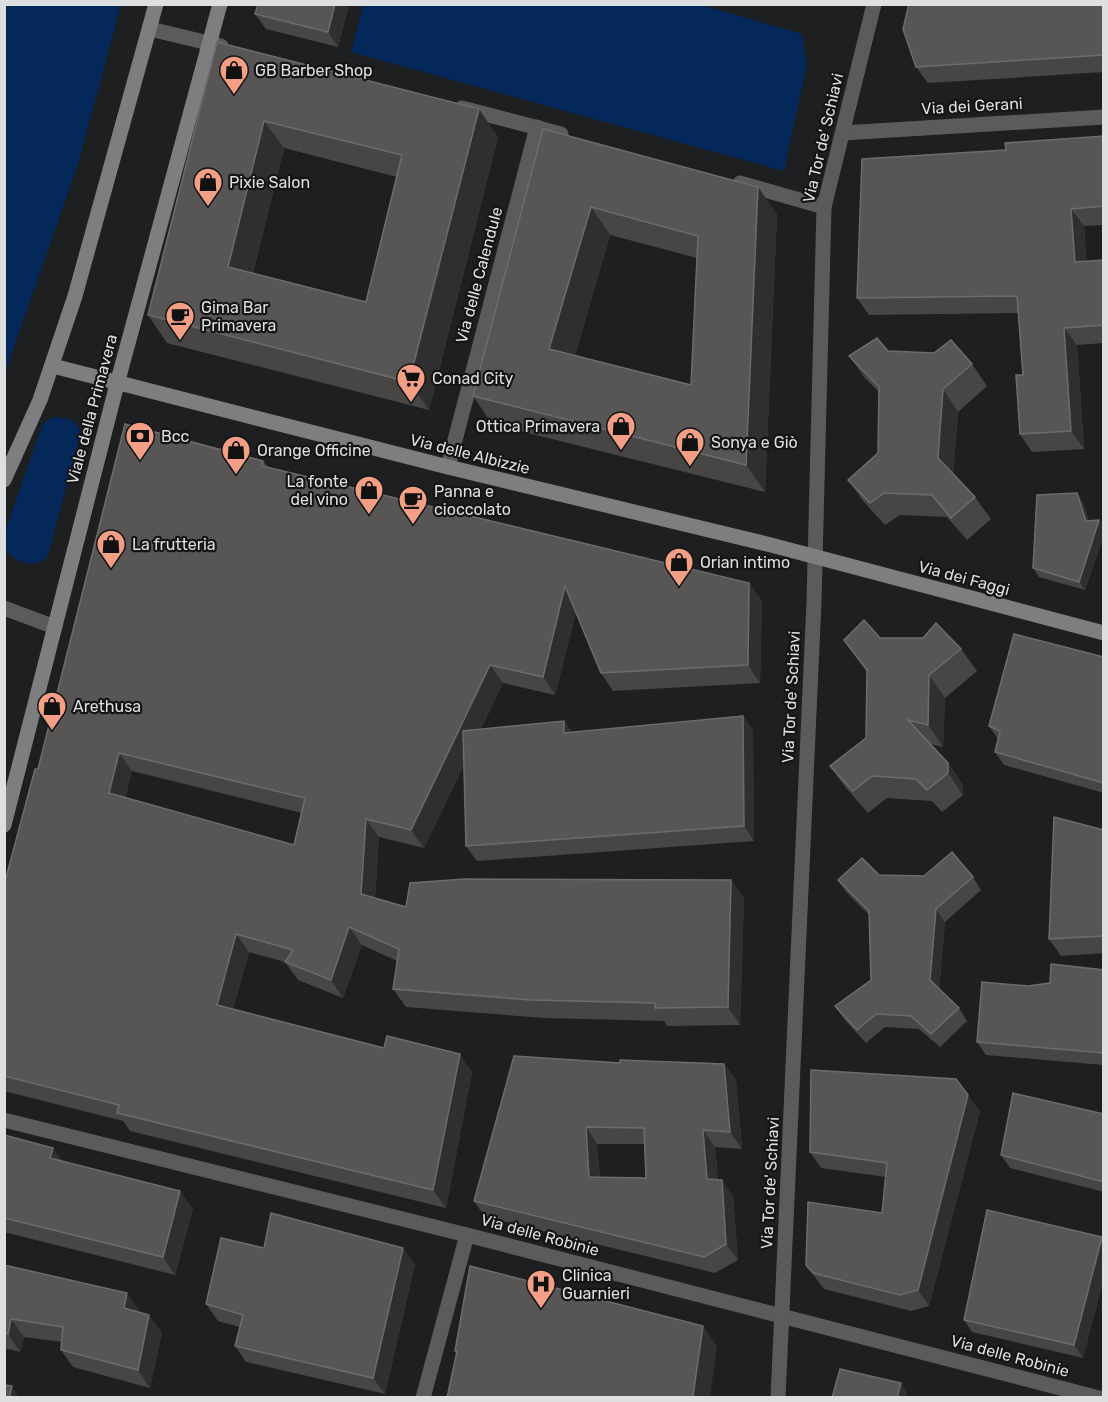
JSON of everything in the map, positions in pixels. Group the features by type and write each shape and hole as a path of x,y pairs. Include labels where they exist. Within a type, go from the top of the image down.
{"main road":[{"path":"4,480 53,366 75,296 156,4"},
{"name":"Viale della Primavera","path":"4,825 117,384 220,4"},
{"name":"Via delle Albizzie","path":"53,366 448,467 815,557"},
{"name":"Via dei Faggi","path":"815,557 1104,633"}],"street":[{"name":"Via Tor de' Schiavi","path":"778,1398 815,557 824,207 874,4"},
{"path":"150,29 241,51"},
{"path":"446,104 571,137"},
{"name":"Via dei Gerani","path":"843,133 1104,117"},
{"name":"Via delle Calendule","path":"448,467 537,127"},
{"path":"720,178 824,207"},
{"path":"4,608 55,627"},
{"name":"Via delle Robinie","path":"4,1120 467,1234 1099,1398"},
{"path":"423,1398 467,1234"}],"shaded area":[{"path":"5,4 121,5 78,164 5,373"},
{"path":"363,5 701,5 802,34 807,64 784,171 351,52"},
{"path":"54,417 68,419 75,423 80,435 47,558 36,563 25,563 5,551 5,532 43,423"}],"building":[{"path":"258,4 335,4 328,32 255,14"},
{"path":"909,4 1104,4 1104,55 916,67 903,29"},
{"path":"217,42 479,109 409,382 148,315","holes":["264,121 402,155 366,302 228,267"]},
{"path":"543,129 758,187 746,465 473,396","holes":["591,207 698,236 691,385 549,349"]},
{"path":"1104,136 1104,206 1071,209 1075,262 1104,260 1104,325 1064,328 1071,431 1020,434 1016,375 1023,375 1017,296 857,298 862,159 1006,150 1005,143"},
{"path":"877,338 888,351 934,353 951,340 972,364 943,389 938,458 975,497 951,518 932,495 884,493 870,503 848,480 878,453 879,387 849,356"},
{"path":"125,424 263,461 262,466 749,583 748,665 601,673 565,586 543,677 490,665 411,830 366,819 361,894 406,907 410,883 465,879 731,880 728,1007 655,1008 655,1003 531,1000 393,989 399,949 349,927 331,980 285,962 293,950 236,934 217,1005 384,1048 387,1036 460,1054 433,1190 117,1113 119,1105 4,1076 4,885 35,769 38,769","holes":["119,753 305,798 294,845 109,793"]},
{"path":"1077,493 1086,521 1099,520 1079,582 1033,568 1037,495"},
{"path":"864,620 880,638 923,638 936,623 961,649 929,675 928,725 908,720 948,763 948,773 927,790 916,779 872,776 853,791 830,766 866,738 867,670 844,640"},
{"path":"1014,634 1104,657 1104,783 995,752 1000,731 989,726"},
{"path":"743,716 744,826 466,846 463,731 564,721 564,733"},
{"path":"1054,817 1104,830 1104,936 1049,939"},
{"path":"952,852 973,877 936,909 930,980 959,1008 931,1034 911,1016 876,1014 857,1030 835,1006 871,980 869,911 838,880 862,858 879,875 924,876"},
{"path":"1051,964 1104,970 1104,1053 977,1042 982,982 1028,986 1050,983"},
{"path":"514,1056 620,1063 620,1060 724,1064 730,1132 703,1130 707,1179 722,1180 726,1244 704,1257 474,1201","holes":["586,1127 644,1128 646,1178 589,1177"]},
{"path":"811,1070 956,1079 968,1095 918,1290 900,1295 813,1273 806,1265 808,1202 882,1213 887,1163 810,1152"},
{"path":"1013,1093 1104,1114 1104,1182 1001,1155"},
{"path":"4,1135 53,1148 50,1158 180,1191 163,1257 4,1218"},
{"path":"987,1210 1102,1237 1074,1345 964,1320"},
{"path":"271,1213 403,1248 373,1378 235,1346 243,1315 206,1304 221,1238 264,1248"},
{"path":"4,1265 127,1293 124,1308 149,1315 138,1370 61,1350 63,1327 11,1319 8,1334 4,1333"},
{"name":"Clinica Guarnieri","path":"470,1266 703,1326 693,1396 695,1398 447,1398"},
{"path":"840,1369 901,1383 897,1398 832,1398"},
{"path":"4,1385 12,1386 9,1398 4,1398"}],"place":[{"name":"GB Barber Shop","path":"234,96"},
{"name":"Pixie Salon","path":"208,208"},
{"name":"Gima Bar Primavera","path":"180,342"},
{"name":"Conad City","path":"411,404"},
{"name":"Ottica Primavera","path":"621,452"},
{"name":"Bcc","path":"140,462"},
{"name":"Sonya e Giò","path":"690,468"},
{"name":"Orange Officine","path":"236,476"},
{"name":"La fonte del vino","path":"369,516"},
{"name":"Panna e cioccolato","path":"413,526"},
{"name":"La frutteria","path":"111,570"},
{"name":"Orian intimo","path":"679,588"},
{"name":"Arethusa","path":"52,732"},
{"name":"Clinica Guarnieri","path":"541,1310"}]}
